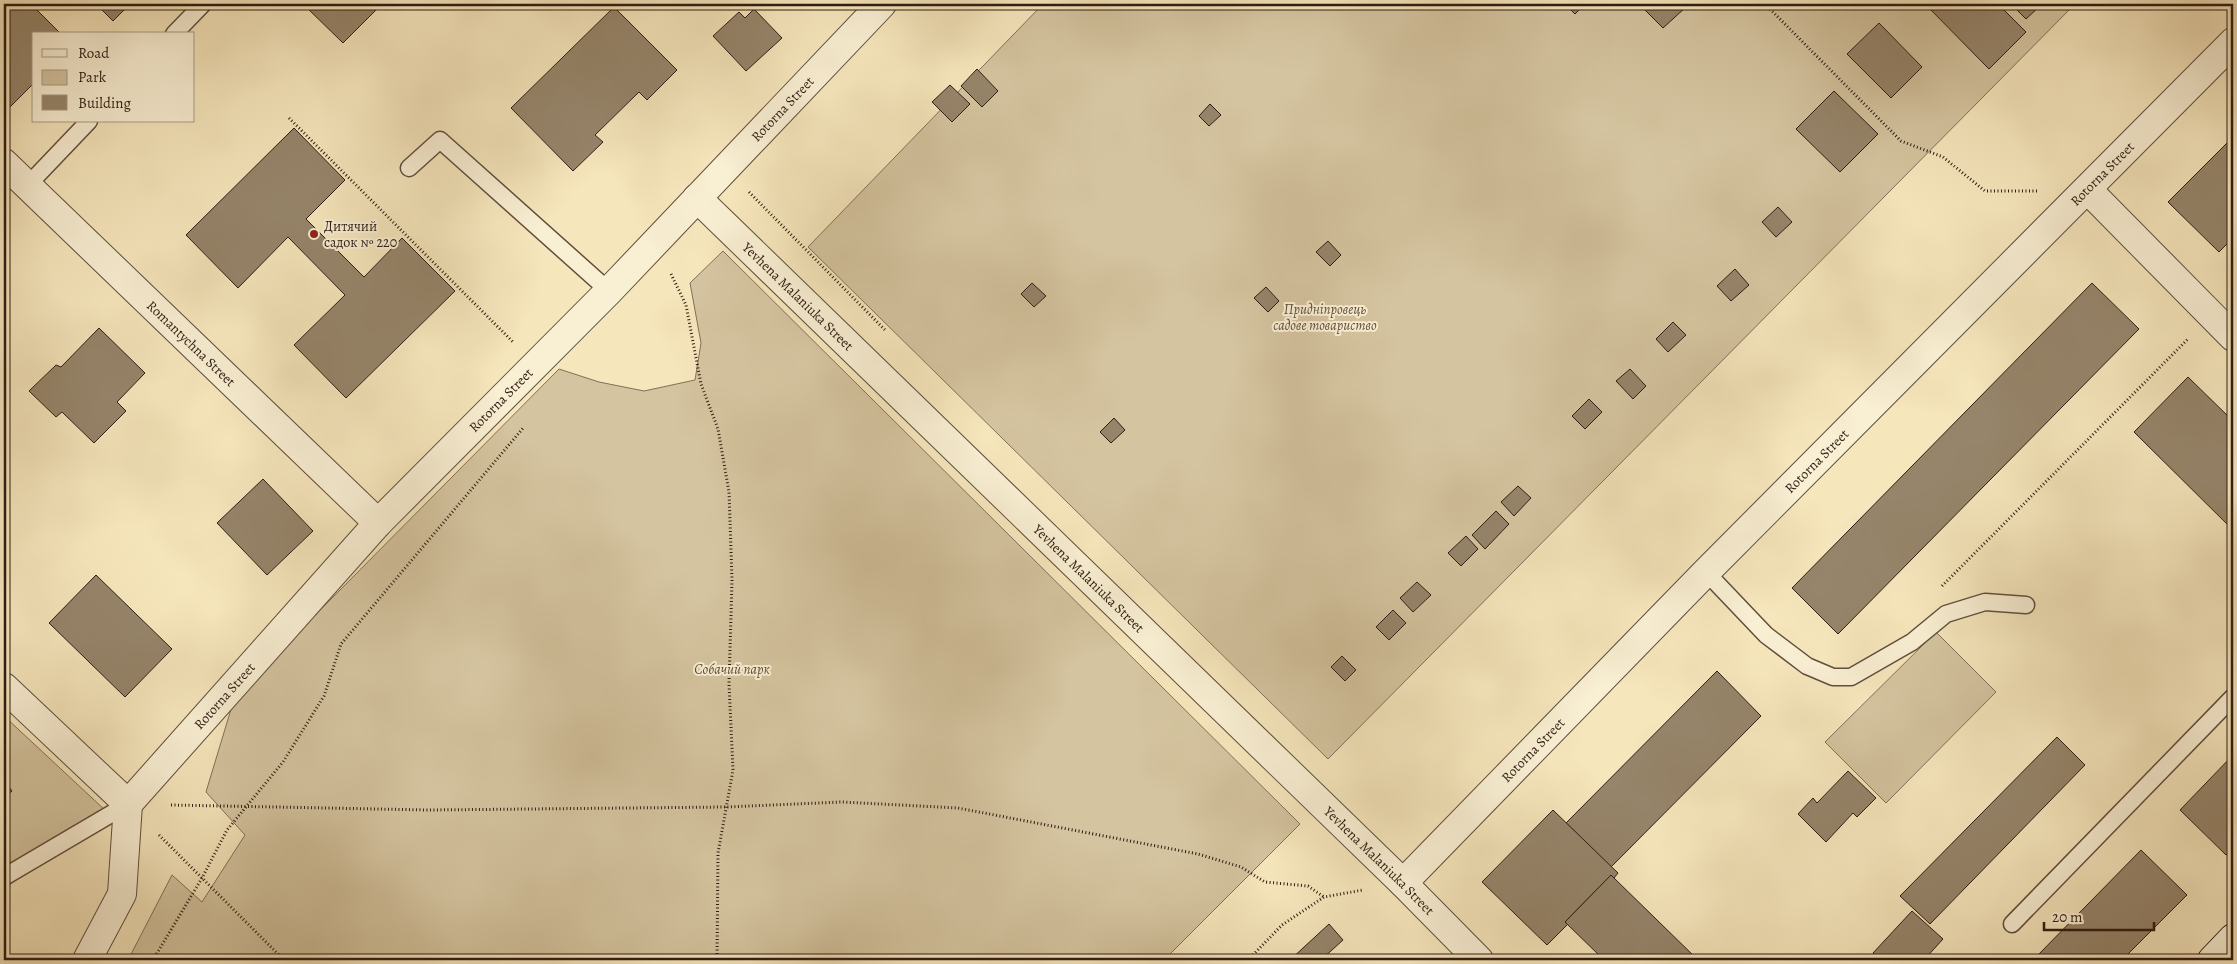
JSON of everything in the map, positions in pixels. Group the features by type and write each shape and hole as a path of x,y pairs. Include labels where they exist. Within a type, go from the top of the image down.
{"street":[{"name":"Rotorna Street","path":"128,804 378,523 609,291 880,5"},
{"name":"Rotorna Street","path":"1403,883 1706,572 2088,190 2233,42"},
{"name":"Romantychna Street","path":"4,164 378,523"},
{"path":"2088,190 2225,324"},
{"name":"Yevhena Malaniuka Street","path":"698,198 1403,883 1479,960"},
{"path":"4,687 128,804 122,894 87,960"},
{"path":"2212,960 2233,938"}],"lane":[{"path":"176,32 204,4"},
{"path":"27,186 88,122"},
{"path":"409,168 440,140 609,291"},
{"path":"1706,572 1766,635 1807,666 1833,677 1850,677 1912,642 1946,614 1986,602 2026,605"},
{"path":"2012,924 2233,697"},
{"path":"4,877 128,804"}],"path":[{"path":"1765,4 1901,141 1943,156 1985,191"},
{"path":"289,118 515,344"},
{"path":"657,241 686,305 701,384 718,429 730,492 732,580 729,684 733,770 718,853 717,960"},
{"path":"1941,587 2225,324"},
{"path":"152,960 202,878 227,830 283,762 324,696 341,644 525,425"},
{"path":"128,804 429,810 726,807 842,802 958,808 1198,854 1241,867 1266,882 1308,886 1324,897"},
{"path":"128,804 284,960"},
{"path":"1248,960 1282,925 1324,897 1403,883"}],"green space":[{"name":"Придніпровець садове товариство","path":"1043,4 2075,4 1328,759 808,247"},
{"name":"Собачий парк","path":"723,251 1300,824 1164,960 128,960 172,875 202,902 245,835 206,792 235,696 559,369 599,382 644,391 695,380 701,343 690,283"},
{"path":"1936,632 1996,692 1886,803 1825,742"},
{"path":"4,716 106,811 4,889"}],"building":[{"path":"4,4 31,4 59,32 32,32 32,85 10,107 4,100"},
{"path":"96,4 130,4 113,21"},
{"path":"303,4 382,4 343,43"},
{"path":"1565,4 1585,4 1575,14"},
{"path":"1639,4 1683,4 1686,7 1663,28"},
{"path":"1929,4 1998,4 2026,32 1989,69 1927,6"},
{"path":"2011,4 2042,4 2026,19"},
{"path":"614,7 677,70 647,100 639,92 595,135 603,142 573,171 511,108"},
{"path":"754,9 782,38 746,71 713,36 739,12 745,18"},
{"path":"1879,23 1922,67 1891,98 1847,54"},
{"path":"977,69 998,91 982,107 961,86"},
{"path":"950,85 970,104 952,122 932,102"},
{"path":"1834,91 1878,134 1840,172 1796,129"},
{"path":"1210,104 1221,115 1209,126 1199,116"},
{"path":"294,128 345,180 306,219 364,277 402,238 455,291 346,398 294,345 345,295 288,237 238,288 186,235"},
{"path":"2233,137 2233,238 2219,252 2168,202"},
{"path":"1778,207 1792,222 1776,237 1762,222"},
{"path":"1328,241 1341,255 1330,266 1316,252"},
{"path":"1735,269 1749,285 1731,301 1717,286"},
{"path":"1032,283 1046,296 1034,307 1021,294"},
{"path":"2092,283 2139,329 1838,634 1792,588"},
{"path":"1266,287 1279,301 1268,312 1254,298"},
{"path":"1673,322 1686,335 1668,352 1656,339"},
{"path":"99,328 145,373 117,402 126,411 94,443 62,412 56,417 29,391 56,365 61,367"},
{"path":"1630,369 1646,386 1633,399 1616,381"},
{"path":"2188,377 2233,421 2233,530 2134,432"},
{"path":"1589,399 1602,412 1585,429 1572,416"},
{"path":"1114,418 1125,430 1111,443 1100,432"},
{"path":"263,479 313,531 267,575 217,523"},
{"path":"1518,486 1531,498 1514,516 1501,502"},
{"path":"1496,511 1509,524 1485,549 1472,535"},
{"path":"1466,536 1478,549 1461,566 1448,553"},
{"path":"96,575 172,649 125,697 49,623"},
{"path":"1417,582 1431,595 1413,612 1400,598"},
{"path":"1393,610 1406,623 1389,640 1376,627"},
{"path":"1342,656 1356,670 1345,681 1331,667"},
{"path":"1717,671 1761,716 1611,867 1566,823"},
{"path":"2057,737 2085,765 1930,924 1900,896"},
{"path":"2233,755 2233,848 2226,855 2180,810"},
{"path":"1848,771 1876,798 1857,817 1853,813 1826,842 1798,814 1813,798 1817,803"},
{"path":"4,781 12,791 4,798"},
{"path":"1553,810 1618,873 1614,878 1611,875 1565,922 1568,924 1547,945 1482,882"},
{"path":"2141,850 2187,895 2122,960 2041,960 2037,956"},
{"path":"1611,875 1698,960 1604,960 1565,922"},
{"path":"1912,911 1943,939 1924,960 1880,960 1873,953"},
{"path":"1329,924 1343,940 1321,960 1290,960"}],"place":[{"name":"Дитячий садок № 220","path":"314,234"}]}
